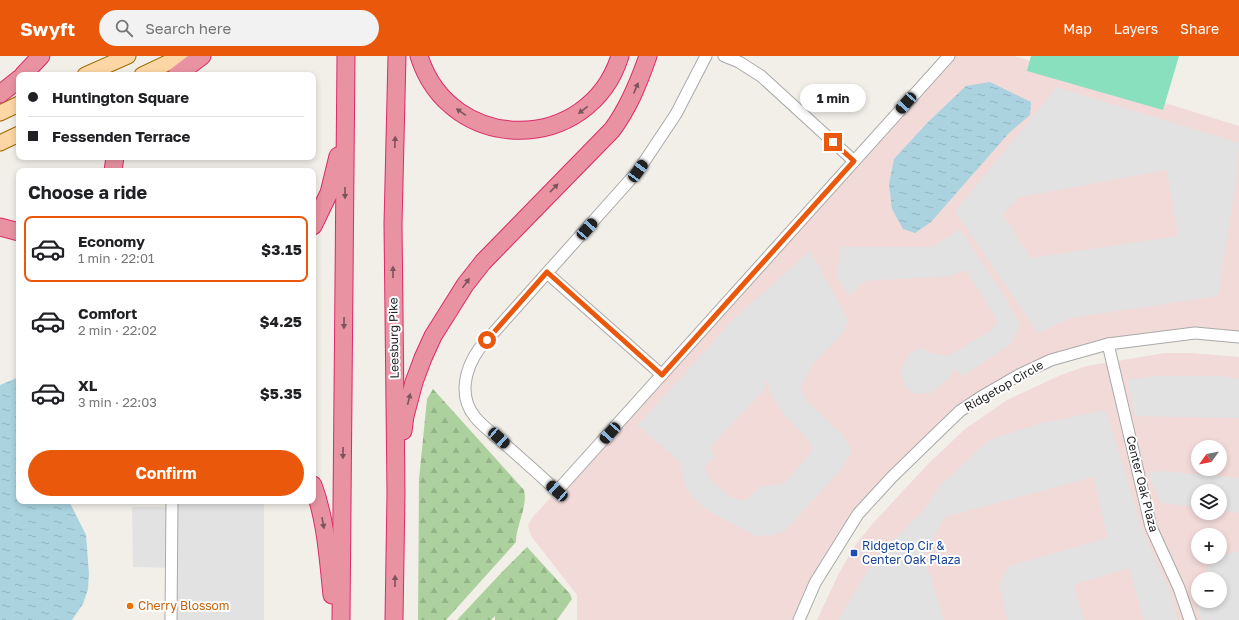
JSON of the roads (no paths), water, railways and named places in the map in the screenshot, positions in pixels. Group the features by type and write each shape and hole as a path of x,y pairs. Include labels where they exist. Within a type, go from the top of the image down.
{"highway":[{"path":"26,72 41,56"},
{"path":"181,72 202,56"},
{"path":"341,620 346,56"},
{"name":"Leesburg Pike","path":"394,620 396,493 393,224 397,56"},
{"path":"419,56 429,80 458,110 468,117 490,126 502,129 526,131 561,123 582,111 607,85 620,56"},
{"path":"396,493 405,416 414,382 433,336 451,305 483,262 612,130 629,104 648,56"},
{"path":"0,94 16,81"},
{"path":"316,220 329,193 335,173 346,93"},
{"path":"0,226 16,231"},
{"path":"316,496 328,548 334,620"}],"main road":[{"path":"92,72 128,56"},
{"path":"148,72 182,56"},
{"path":"0,113 16,105"},
{"path":"0,143 16,135"}],"street":[{"path":"706,56 676,114 638,171 479,349 471,361 465,385 466,397 475,417 557,491 949,56"},
{"path":"724,56 739,62 761,76 854,161"},
{"path":"547,272 662,375"},
{"name":"Ridgetop Circle","path":"799,620 815,583 858,514 892,476 960,411 981,397 1019,375 1051,360 1108,344 1195,333 1239,337"},
{"name":"Center Oak Plaza","path":"1108,344 1151,527 1178,588 1190,620"},
{"path":"171,620 172,504"}],"water":[{"path":"990,82 1031,102 1030,115 1009,133 931,222 915,233 903,229 892,209 889,184 894,159 928,122 966,86"},
{"path":"16,378 16,504 70,504 86,535 89,574 88,589 83,604 72,620 0,620 0,385"}],"place":[{"name":"Ridgetop Cir & Center Oak Plaza","path":"854,553"},
{"name":"Cherry Blossom","path":"130,606"}]}
